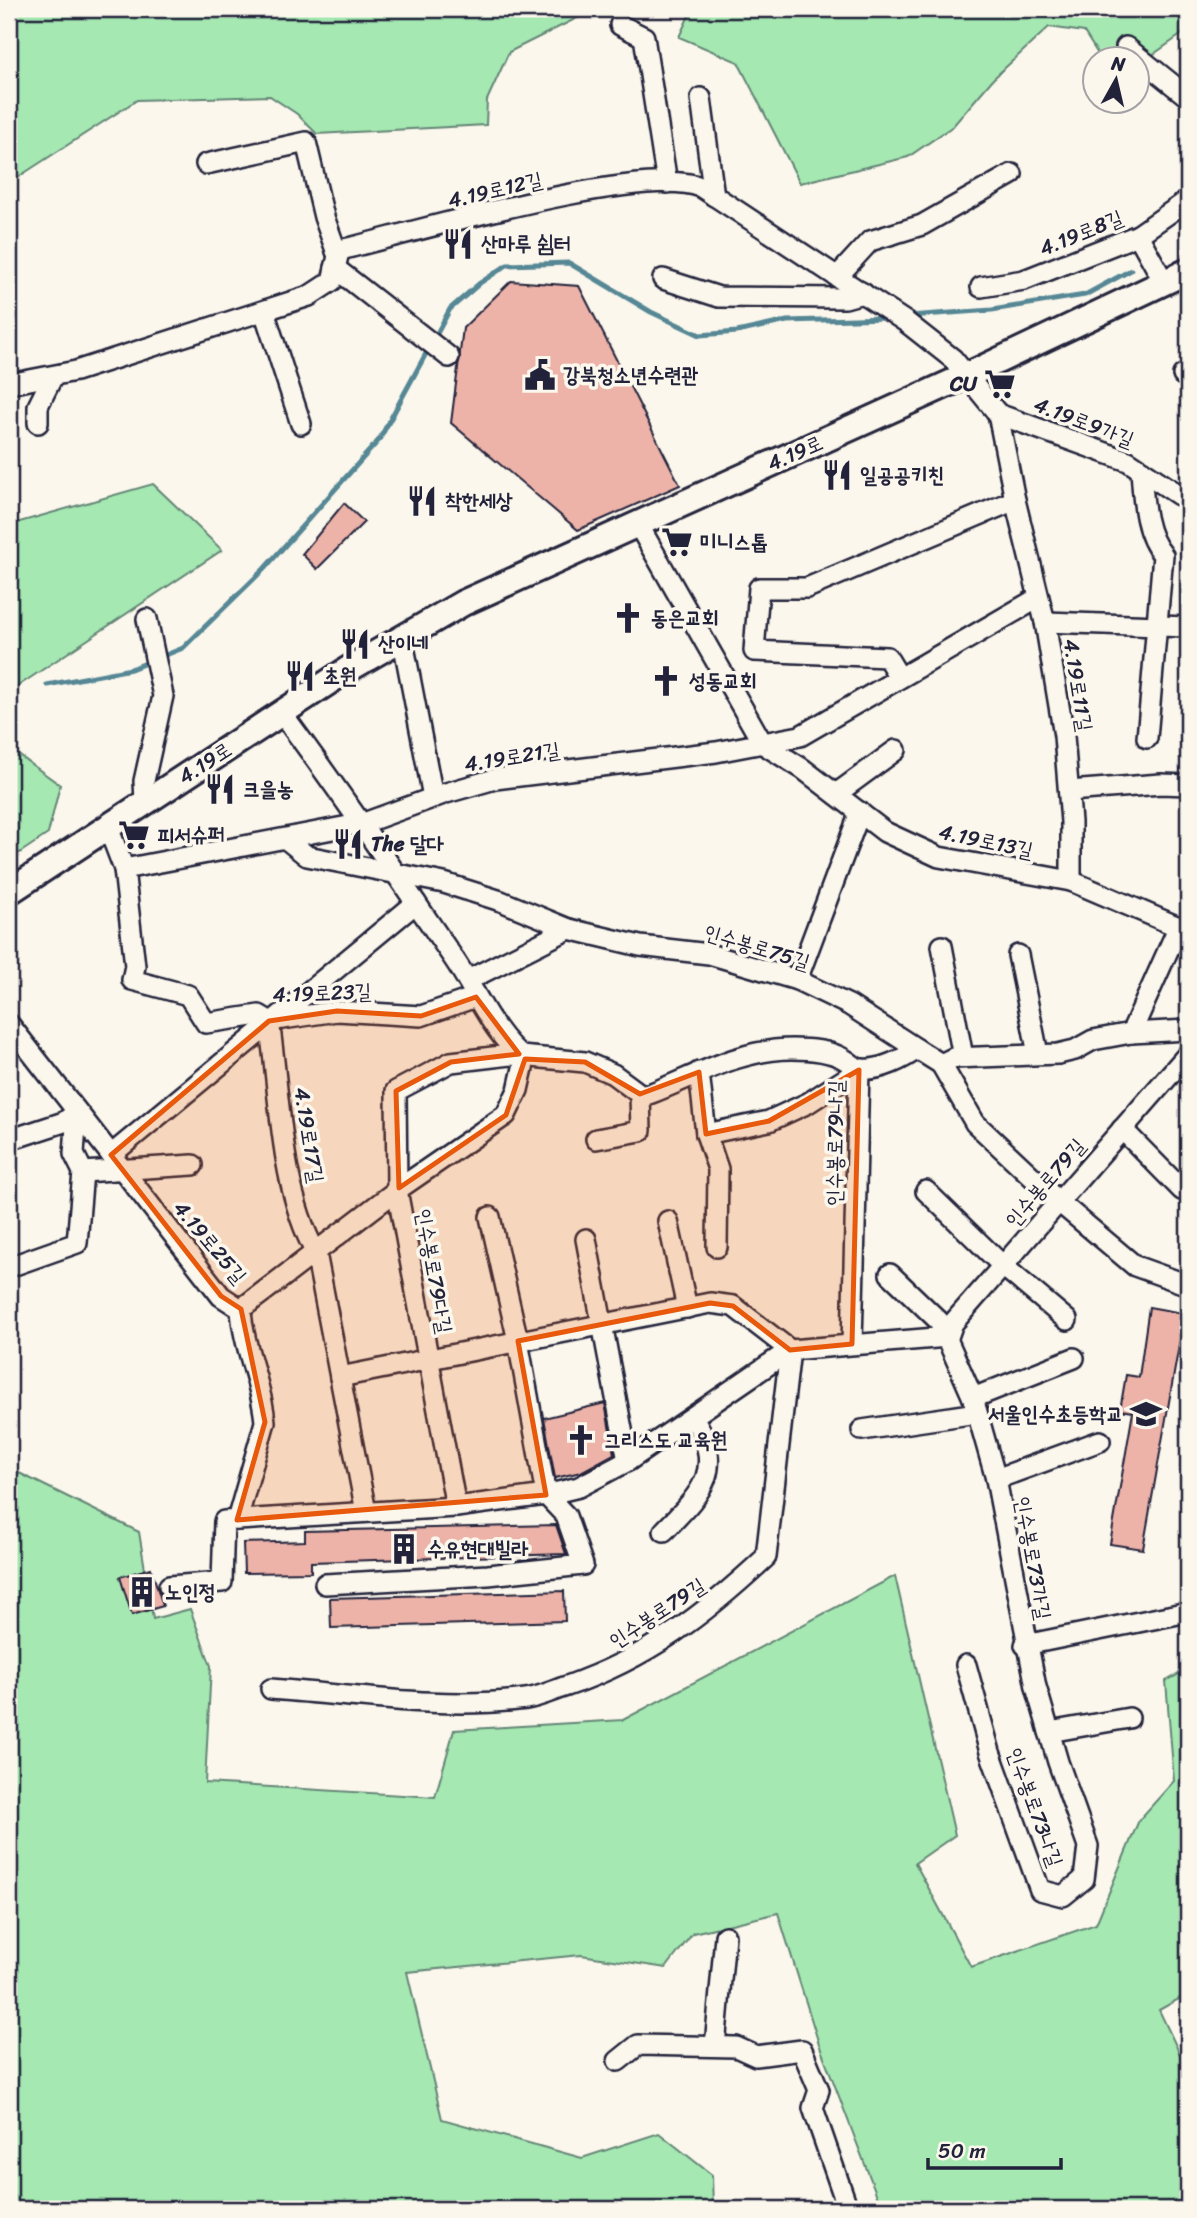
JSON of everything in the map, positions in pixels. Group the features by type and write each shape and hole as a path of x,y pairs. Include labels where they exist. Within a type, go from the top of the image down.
{"street":[{"path":"620,25 644,37 667,183"},
{"path":"1152,68 1188,97"},
{"path":"702,98 714,196"},
{"path":"9,384 76,372 309,296 332,281 336,259 306,142 206,164"},
{"path":"838,276 870,241 922,225 1012,174"},
{"name":"4.19로12길","path":"336,259 508,208 588,192 687,182 714,196 863,293 953,359 968,375"},
{"name":"4.19로8길","path":"981,287 1024,280 1138,235 1188,200"},
{"path":"1138,235 1164,282"},
{"path":"336,259 449,357"},
{"name":"4.19로","path":"9,892 281,712 402,636 463,603 639,526 1188,271"},
{"path":"663,279 719,297 845,298 863,293"},
{"path":"264,311 301,424"},
{"name":"4.19로11길","path":"968,375 999,414 1015,500 1045,622 1064,736 1069,790 1071,881"},
{"path":"38,423 38,406 53,376"},
{"name":"4.19로9가길","path":"999,414 1128,461 1179,495 1188,495"},
{"path":"1141,470 1144,505 1156,547 1163,555 1159,626 1147,738"},
{"path":"899,677 887,657 754,651 759,588 807,588 1015,500"},
{"name":"4.19로13길","path":"639,526 763,744 836,794 885,832 939,858 1071,881 1184,928"},
{"name":"4.19로21길","path":"124,869 364,823 433,797 495,779 601,768 800,736 1038,598"},
{"path":"145,802 144,781 163,696 147,619"},
{"path":"1045,622 1188,627"},
{"path":"402,636 433,797"},
{"path":"281,712 364,823 509,1047 525,1059"},
{"path":"836,794 896,750"},
{"path":"1069,790 1161,784 1188,785"},
{"path":"797,980 860,812"},
{"name":"4.19로23길","path":"107,827 124,869 135,966 132,980 188,995 206,1023 259,1015 269,1021 337,1011 421,1016 472,988"},
{"path":"286,839 307,856 399,877"},
{"name":"인수봉로75길","path":"399,877 444,884 501,901 569,929 640,946 709,954 797,980 849,1005 941,1064"},
{"path":"82,1172 117,1162 269,1021 416,903"},
{"path":"1131,1033 1184,928"},
{"path":"472,988 569,929"},
{"path":"942,946 963,1057"},
{"path":"1018,955 1038,1054"},
{"name":"4.19로17길","path":"269,1021 288,1163 304,1226 316,1253"},
{"name":"4.19로25길","path":"9,1024 220,1296 241,1309 242,1328 265,1422 237,1520 224,1521 222,1582 169,1586"},
{"path":"1188,1030 1131,1033 1094,1040 1075,1050 963,1057 941,1064 975,1123 1059,1202 1135,1266 1188,1285"},
{"path":"397,1190 396,1091 451,1062 510,1055 525,1059 585,1062 613,1074 640,1094 649,1094 742,1055 789,1049 817,1050 844,1058 859,1070 873,1069 909,1055 916,1049"},
{"name":"인수봉로79길","path":"948,1336 953,1323 1188,1054"},
{"path":"241,1309 397,1190 506,1115 518,1090 525,1059"},
{"name":"인수봉로79나길","path":"706,1134 769,1121 808,1103 859,1070"},
{"name":"인수봉로79나길","path":"852,1345 859,1070"},
{"path":"699,1072 706,1134 718,1169 717,1247"},
{"path":"596,1139 641,1131 640,1094"},
{"path":"9,1140 64,1122 76,1112"},
{"path":"9,1268 77,1243 82,1172 74,1154 76,1112"},
{"path":"1122,1129 1182,1190"},
{"name":"4.19로25길","path":"117,1162 193,1165"},
{"name":"인수봉로79다길","path":"397,1190 426,1360"},
{"path":"926,1191 1003,1266 1067,1320"},
{"path":"325,1584 488,1575 583,1565 566,1516 546,1495 518,1341 490,1217"},
{"path":"668,1221 687,1308"},
{"path":"586,1239 628,1461"},
{"path":"316,1253 366,1512"},
{"path":"237,1520 456,1507 546,1495 579,1487 628,1461 790,1350 948,1336 928,1307 890,1274"},
{"name":"인수봉로79다길","path":"340,1377 710,1303 733,1306 790,1350"},
{"name":"인수봉로73가길","path":"948,1336 975,1405 996,1479 1025,1645"},
{"name":"인수봉로79길","path":"271,1689 426,1701 493,1702 530,1699 628,1662 663,1640 731,1591 766,1557 790,1350"},
{"path":"862,1430 975,1405 1074,1359"},
{"path":"426,1360 456,1507"},
{"path":"664,1531 700,1495 710,1467 705,1438 693,1417"},
{"name":"인수봉로73가길","path":"996,1479 1100,1441"},
{"path":"1025,1645 1188,1612"},
{"name":"인수봉로73나길","path":"966,1665 990,1752 1040,1890 1063,1896 1084,1878 1088,1846 1049,1732 1025,1645"},
{"name":"인수봉로73나길","path":"1049,1732 1129,1718"},
{"path":"715,2046 725,1936"},
{"path":"618,2061 638,2045 736,2047 756,2056 802,2050 819,2090 813,2108 848,2209"}],"highlighted area":[{"path":"476,997 519,1054 451,1062 396,1091 399,1188 506,1115 525,1059 585,1062 640,1094 699,1072 706,1134 769,1121 859,1070 852,1344 790,1350 733,1306 710,1303 518,1341 546,1495 237,1520 265,1422 241,1309 221,1296 111,1155 269,1021 337,1011 421,1016"}],"green space":[{"path":"9,9 620,9 587,13 509,52 487,100 486,125 317,134 297,114 270,96 137,100 9,183"},
{"path":"692,9 1188,9 1188,30 1152,55 1152,46 1093,46 1084,32 1049,27 993,79 953,126 908,157 800,183 738,62 679,37"},
{"path":"153,484 222,550 9,692 9,525"},
{"path":"9,748 60,785 48,834 9,860"},
{"path":"9,1468 139,1532 153,1619 190,1609 211,1666 205,1783 435,1797 454,1730 623,1720 895,1576 955,1835 915,1863 971,1967 1096,1924 1139,1820 1174,1781 1166,1681 1188,1669 1188,1994 1159,2010 1188,2071 1188,2209 882,2209 819,2044 778,1913 693,1933 666,1968 581,1955 407,1972 442,2119 582,2158 659,2133 712,2175 713,2209 9,2209"}],"building":[{"name":"강북청소년수련관","path":"511,281 579,286 680,485 578,530 451,423 463,328"},
{"path":"344,503 364,522 317,569 302,554"},
{"path":"1149,1307 1188,1314 1188,1331 1182,1328 1143,1549 1110,1544 1133,1412 1120,1410 1126,1375 1139,1377"},
{"name":"그리스도 교육원","path":"605,1403 614,1454 581,1472 555,1478 544,1418"},
{"name":"수유현대빌라","path":"556,1525 566,1554 311,1562 311,1572 244,1573 243,1543 305,1541 305,1531"},
{"name":"노인정","path":"151,1568 163,1606 132,1615 120,1577"},
{"name":"수유현대빌라","path":"564,1591 565,1621 331,1628 330,1598"}],"waterway":[{"path":"434,339 450,309 480,283 507,265 569,263 651,312 700,335 737,332 787,321 888,318"},
{"path":"909,316 992,310 1085,295 1131,270"},
{"path":"47,685 131,669 183,648 264,569 379,440 429,348"}],"place":[{"name":"산마루 쉼터","path":"458,244"},
{"name":"강북청소년수련관","path":"540,375"},
{"name":"CU","path":"1000,384"},
{"name":"일공공키친","path":"837,475"},
{"name":"착한세상","path":"422,501"},
{"name":"미니스톱","path":"677,542"},
{"name":"동은교회","path":"628,618"},
{"name":"산이네","path":"355,644"},
{"name":"초원","path":"300,676"},
{"name":"성동교회","path":"666,681"},
{"name":"크을농","path":"220,789"},
{"name":"피서슈퍼","path":"134,835"},
{"name":"The 달다","path":"348,844"},
{"name":"서울인수초등학교","path":"1146,1414"},
{"name":"그리스도 교육원","path":"581,1440"},
{"name":"수유현대빌라","path":"404,1549"},
{"name":"노인정","path":"142,1592"}]}
